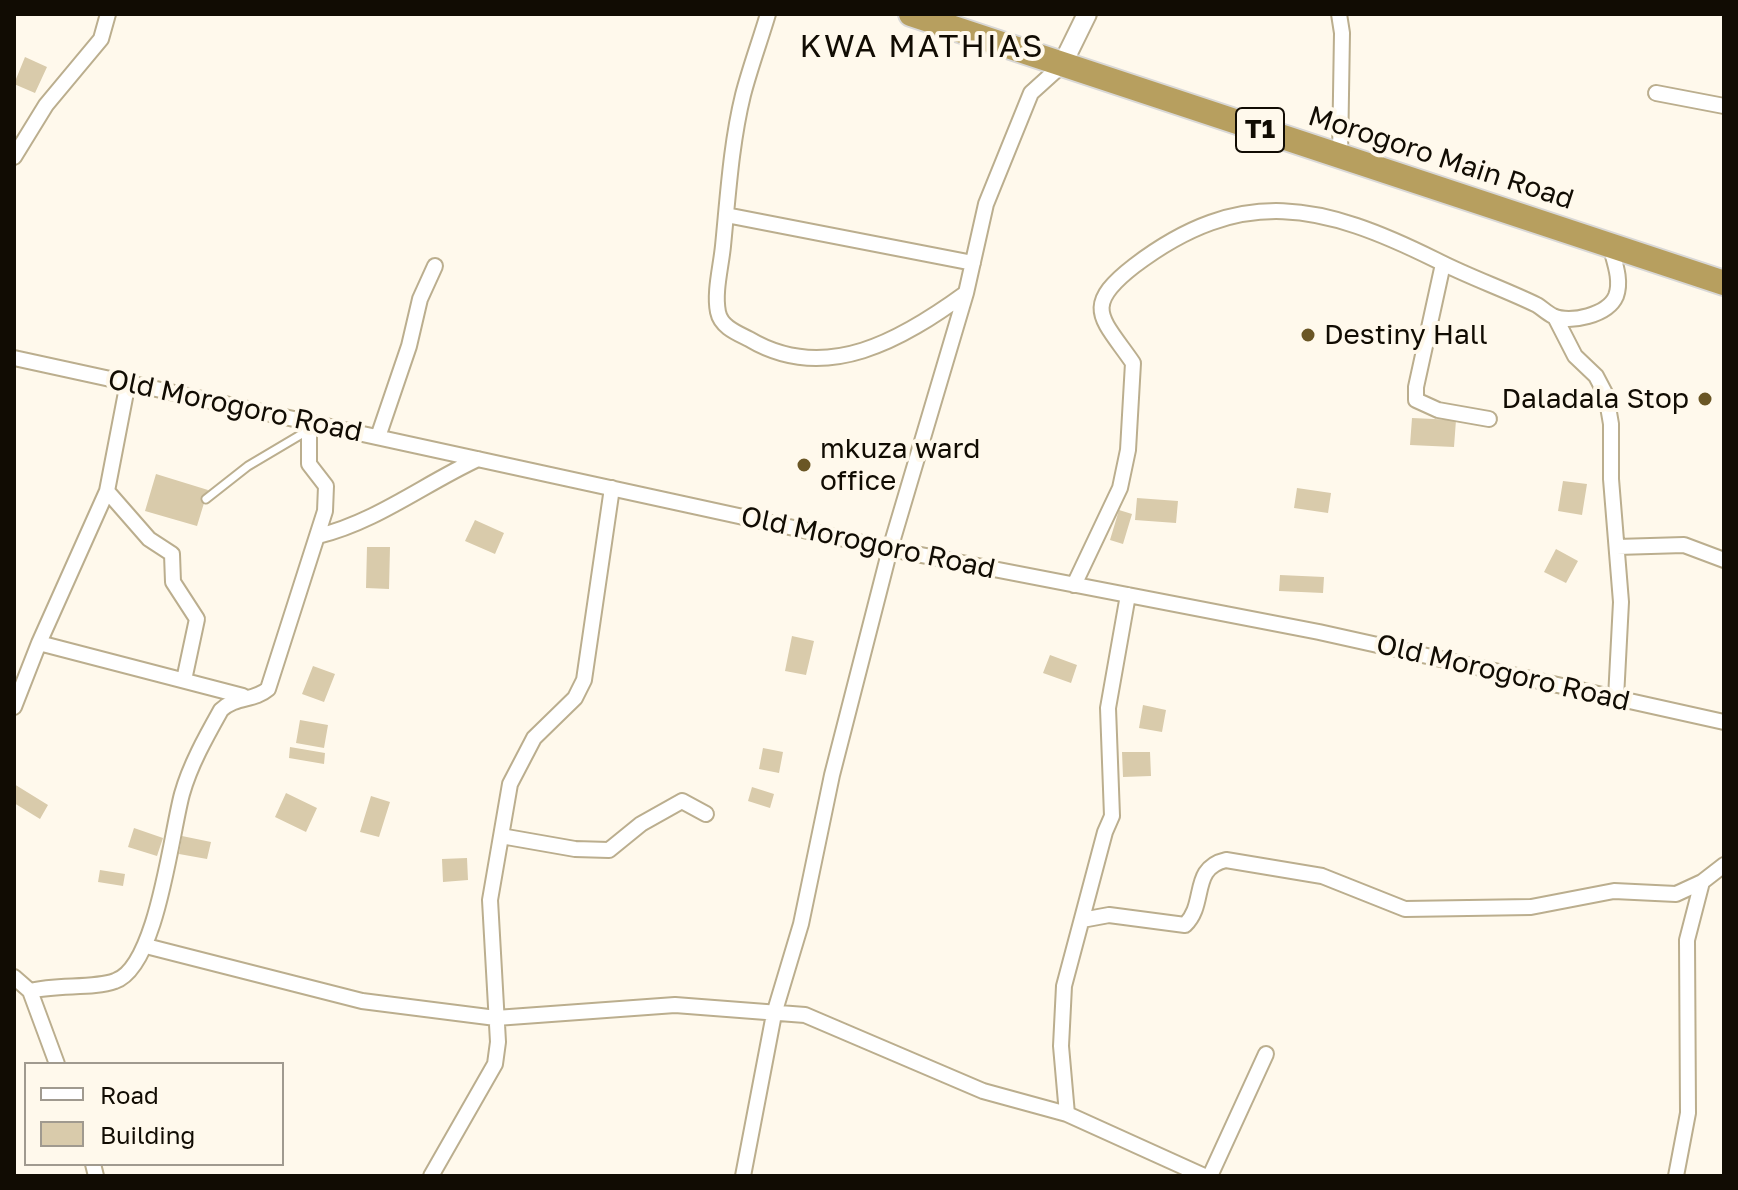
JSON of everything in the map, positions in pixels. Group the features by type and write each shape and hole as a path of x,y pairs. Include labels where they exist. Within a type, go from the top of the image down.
{"highway":[{"name":"Morogoro Main Road","path":"911,14 1724,283"}],"street":[{"path":"14,157 46,105 101,39 108,14"},
{"path":"768,14 743,97 726,215 718,315 725,325 763,348 789,356 814,357 887,345 917,329 966,293"},
{"path":"743,1176 774,1014 781,998 832,775 890,549 966,293 986,204 1031,93 1062,65 1087,14"},
{"path":"1339,14 1342,33 1340,156"},
{"path":"1656,93 1724,106"},
{"path":"1074,585 1120,488 1128,450 1133,363 1106,329 1100,314 1103,294 1119,278 1219,218 1256,212 1301,211 1356,223 1525,299 1555,317 1583,317 1608,306 1616,297 1618,279 1610,245"},
{"path":"726,215 973,263"},
{"path":"1443,264 1416,387 1416,400 1438,410 1489,419"},
{"path":"378,437 409,346 420,299 435,266"},
{"path":"1555,317 1575,356 1596,376 1606,395 1611,424 1621,602 1616,698"},
{"name":"Old Morogoro Road","path":"14,358 308,426 378,437 890,549 1319,632 1724,722"},
{"path":"14,707 107,491 128,382"},
{"path":"30,991 52,985 116,981 130,971 146,946 183,790 221,710 231,700 259,697 268,689 318,536 327,494 326,486 309,464 308,426"},
{"path":"318,536 382,512 450,470 478,459"},
{"path":"431,1176 495,1064 498,1042 490,900 510,784 522,755 543,727 575,698 584,680 612,488"},
{"path":"107,491 149,539 172,554 173,582 197,619 184,680"},
{"path":"1617,547 1684,545 1724,560"},
{"path":"1067,1114 1061,1046 1064,986 1112,816 1108,708 1128,595"},
{"path":"39,643 110,664 247,697"},
{"path":"501,836 575,849 609,850 641,824 682,801 706,814"},
{"path":"1082,920 1109,915 1185,925 1193,915 1204,873 1216,862 1226,860 1322,876 1405,909 1531,907 1599,892 1676,894 1702,882 1724,865"},
{"path":"1676,1176 1688,1113 1687,940 1702,882"},
{"path":"146,946 362,1001 496,1018 675,1005 805,1015"},
{"path":"14,977 30,991 56,1062"},
{"path":"781,998 805,1015 983,1091 1067,1114 1207,1176 1266,1054"}],"lane":[{"path":"206,499 308,426"}],"building":[{"path":"25,57 47,67 35,93 14,84"},
{"path":"1412,418 1456,420 1454,447 1410,445"},
{"path":"156,474 208,490 197,526 145,511"},
{"path":"1563,481 1587,484 1582,515 1558,511"},
{"path":"1297,488 1331,493 1328,513 1294,508"},
{"path":"1137,498 1178,501 1176,523 1135,520"},
{"path":"1119,510 1132,514 1123,544 1110,540"},
{"path":"475,520 504,533 495,554 465,541"},
{"path":"367,547 390,547 389,589 366,588"},
{"path":"1556,549 1578,561 1566,583 1544,572"},
{"path":"1280,575 1324,577 1323,593 1279,591"},
{"path":"792,636 814,641 806,675 785,671"},
{"path":"1050,655 1077,665 1071,683 1043,673"},
{"path":"313,666 335,674 324,702 302,694"},
{"path":"1143,705 1166,710 1162,732 1139,728"},
{"path":"300,720 328,725 324,748 296,743"},
{"path":"290,747 325,753 324,764 289,758"},
{"path":"763,748 783,752 779,773 759,769"},
{"path":"1122,752 1150,752 1151,776 1123,777"},
{"path":"14,784 48,805 40,819 14,803"},
{"path":"752,787 774,794 770,808 748,801"},
{"path":"286,793 317,808 306,832 275,817"},
{"path":"371,796 390,802 379,837 360,832"},
{"path":"134,828 163,838 157,856 128,847"},
{"path":"182,836 211,842 207,859 179,854"},
{"path":"467,858 468,880 443,882 442,859"},
{"path":"100,870 125,874 123,886 98,882"}],"place":[{"name":"Destiny Hall","path":"1308,335"},
{"name":"Daladala Stop","path":"1705,399"},
{"name":"mkuza ward office","path":"804,465"}],"district":[{"name":"KWA MATHIAS","path":"922,47"}]}
